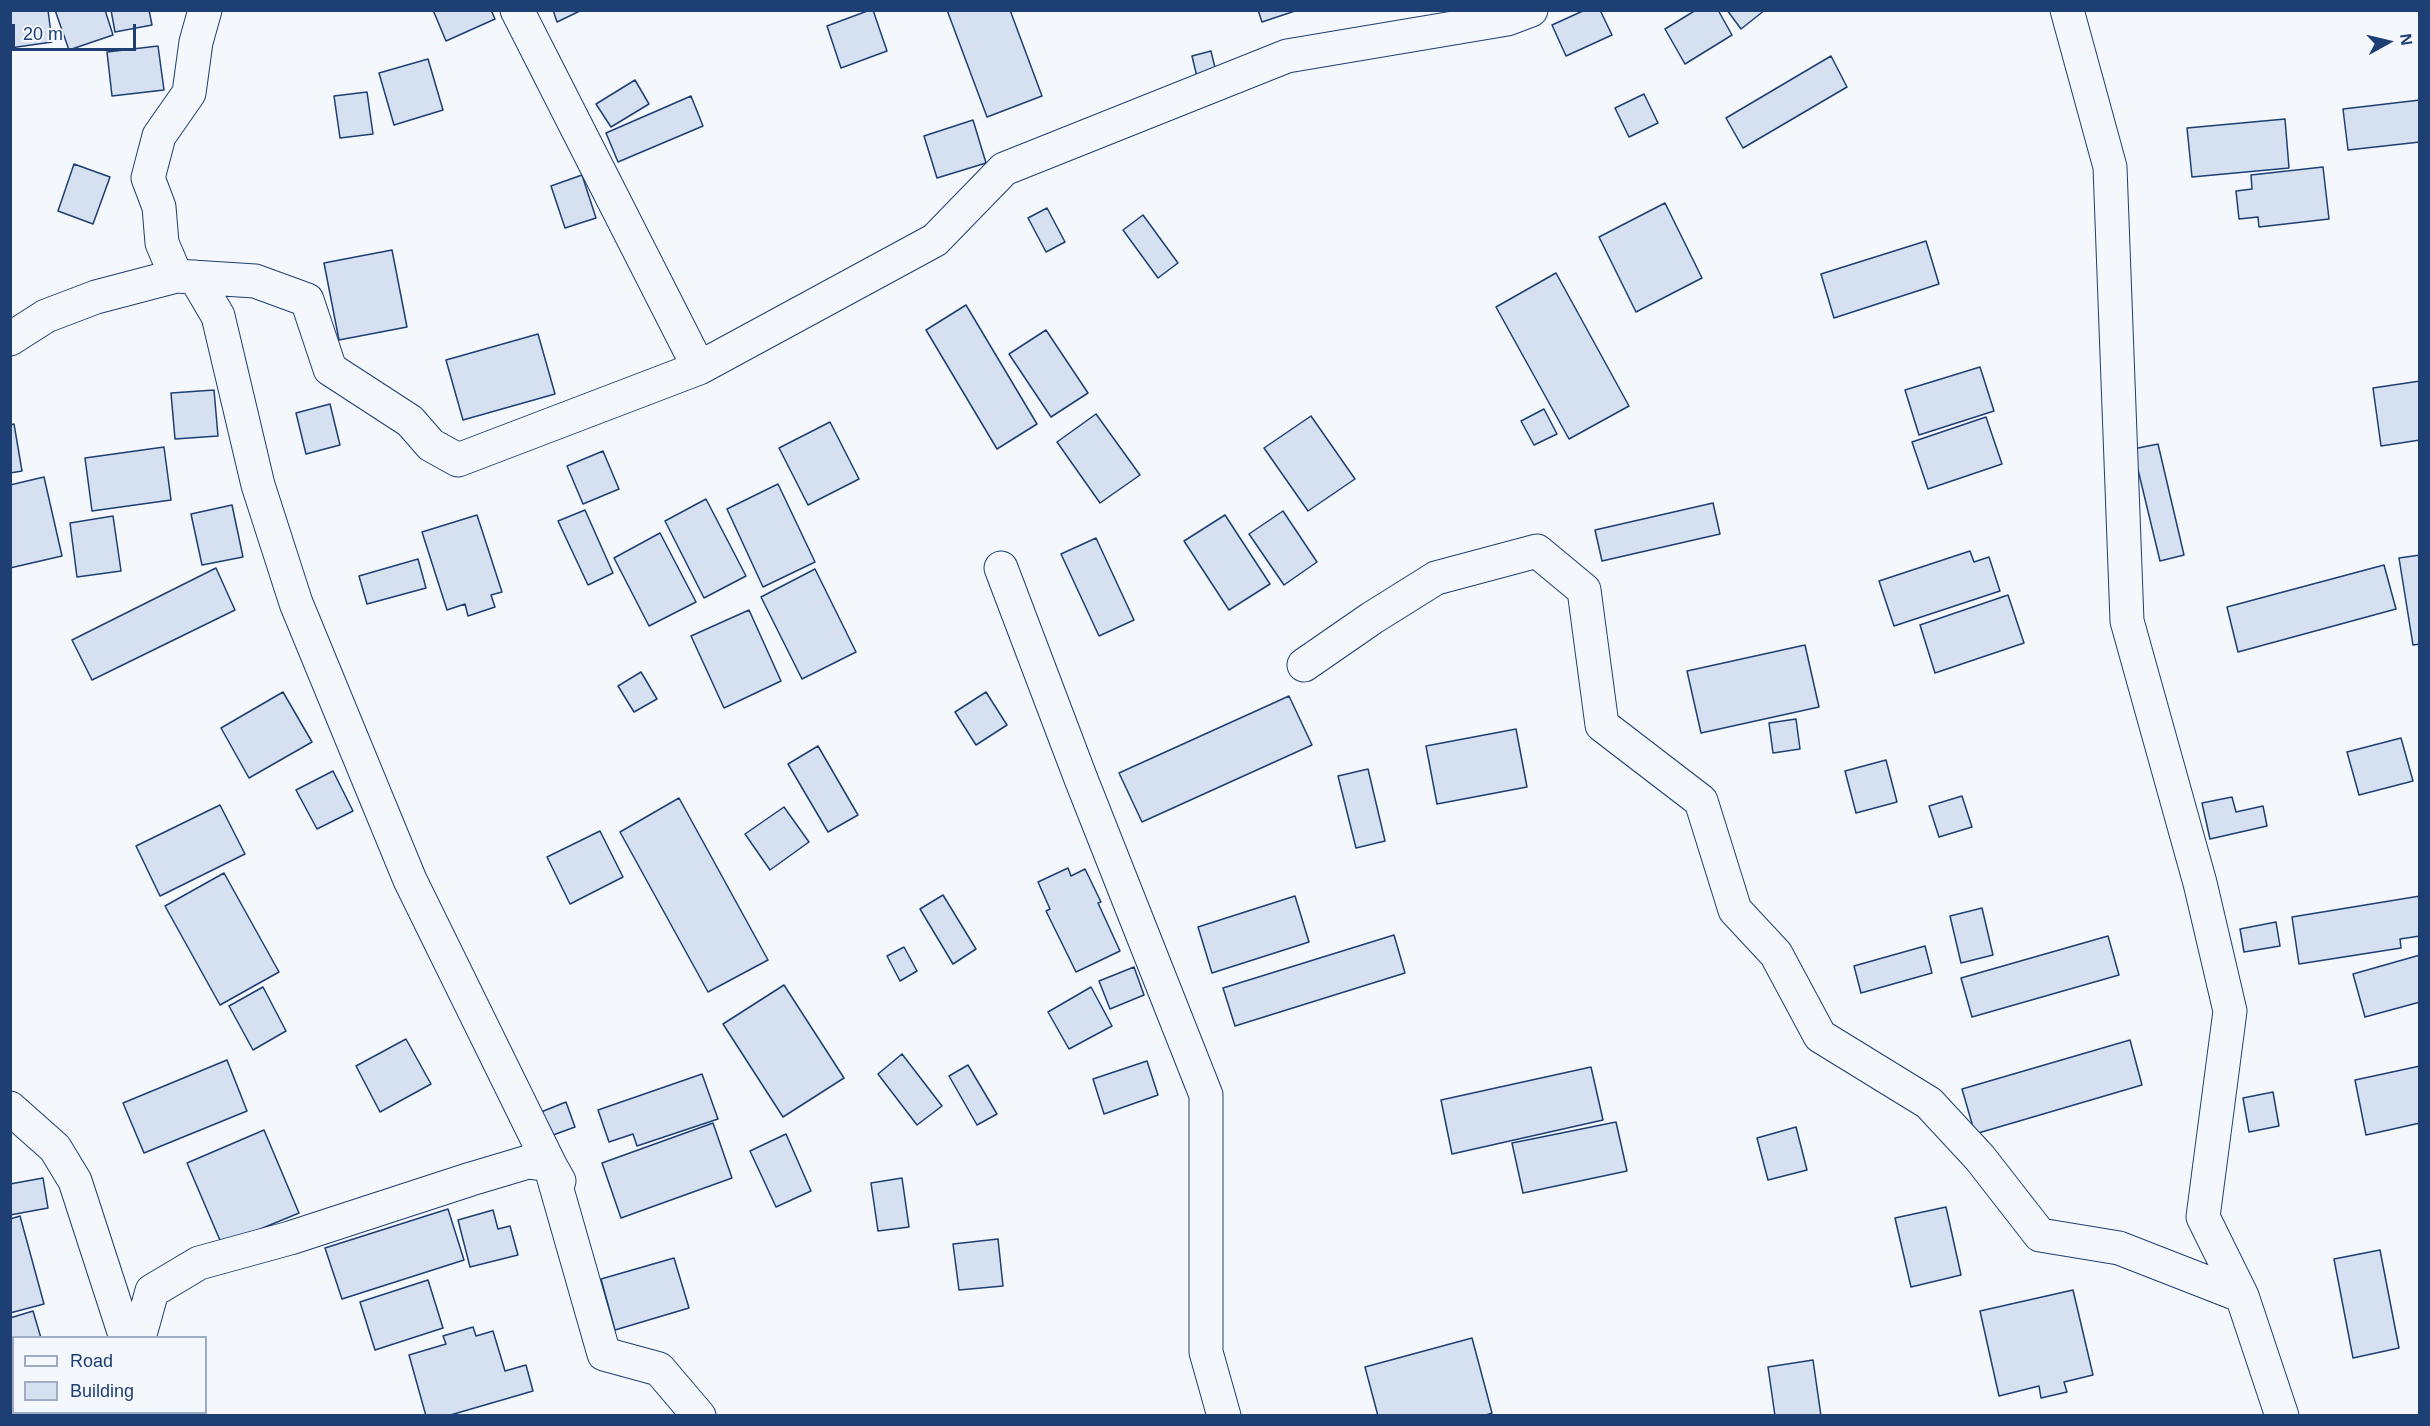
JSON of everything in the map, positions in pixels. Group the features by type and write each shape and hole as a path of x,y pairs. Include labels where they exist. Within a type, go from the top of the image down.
{"street":[{"path":"205,10 196,42 189,93 159,136 148,178 159,207 162,243 185,276 218,316 258,485 296,603 410,880 550,1165 585,1224"},
{"path":"517,10 699,368"},
{"path":"10,339 46,316 96,297 185,276 255,281 307,300 330,369 410,421 431,445 458,460 699,368 935,240 1004,169 1287,56 1507,19 1531,10"},
{"path":"2067,10 2110,167 2127,621 2200,883 2230,1011 2203,1217 2242,1296 2282,1416"},
{"path":"96,297 162,243"},
{"path":"1304,665 1436,578 1537,551 1584,590 1602,725 1701,801 1735,910 1776,954 1820,1036 1929,1103 1980,1158 2040,1235 2119,1248 2242,1296"},
{"path":"1001,568 1081,779 1206,1095 1206,1352 1224,1416"},
{"path":"10,1108 55,1148 75,1181 125,1336"},
{"path":"141,1336 152,1291 199,1263 290,1238 528,1162 550,1165"},
{"path":"550,1165 604,1354 659,1369 699,1416"},
{"path":"106,1273 152,1291"}],"building":[{"path":"10,10 48,10 52,42 10,48"},
{"path":"55,10 105,10 113,35 69,50"},
{"path":"111,10 149,10 152,25 115,32"},
{"path":"433,10 491,10 495,19 446,41"},
{"path":"553,10 582,10 557,22"},
{"path":"873,10 887,51 841,68 827,26"},
{"path":"947,10 1010,10 1042,96 987,117"},
{"path":"1258,10 1298,10 1262,22"},
{"path":"1585,10 1600,10 1612,35 1566,56 1552,25"},
{"path":"1696,10 1718,10 1732,35 1685,64 1665,29"},
{"path":"1727,10 1765,10 1741,29"},
{"path":"158,46 164,90 112,96 107,52"},
{"path":"1211,51 1216,72 1197,77 1192,56"},
{"path":"1831,56 1847,87 1743,148 1726,118"},
{"path":"428,59 443,110 394,125 379,73"},
{"path":"635,80 649,104 611,127 596,104"},
{"path":"367,92 373,134 340,138 334,96"},
{"path":"1644,94 1658,123 1629,137 1615,108"},
{"path":"691,96 703,126 618,162 606,133"},
{"path":"2420,100 2420,142 2348,150 2343,109"},
{"path":"2285,119 2289,168 2192,177 2187,128"},
{"path":"973,120 986,163 937,178 924,136"},
{"path":"74,164 110,177 93,224 58,211"},
{"path":"2323,167 2329,219 2259,227 2258,217 2239,219 2236,191 2252,189 2251,175"},
{"path":"582,175 596,218 565,228 551,186"},
{"path":"1665,203 1702,278 1636,312 1599,237"},
{"path":"1047,208 1065,242 1046,252 1028,218"},
{"path":"1143,215 1178,263 1158,278 1123,230"},
{"path":"1926,241 1939,284 1834,318 1821,274"},
{"path":"392,250 407,327 339,340 324,263"},
{"path":"1556,273 1629,406 1569,439 1496,307"},
{"path":"966,305 1037,424 997,449 926,330"},
{"path":"1046,330 1088,393 1051,417 1009,354"},
{"path":"538,334 555,394 463,420 446,360"},
{"path":"1980,367 1994,411 1919,435 1905,390"},
{"path":"2420,381 2420,440 2381,446 2373,388"},
{"path":"214,390 218,436 175,439 171,393"},
{"path":"330,404 340,445 306,454 296,413"},
{"path":"1544,409 1557,434 1534,445 1521,421"},
{"path":"1096,414 1140,475 1100,503 1057,442"},
{"path":"1311,416 1355,479 1308,511 1264,448"},
{"path":"1986,417 2002,464 1928,489 1912,442"},
{"path":"830,422 859,479 808,505 779,448"},
{"path":"14,424 22,471 10,473 10,425"},
{"path":"2158,444 2184,555 2160,561 2133,449"},
{"path":"164,447 171,500 92,511 85,458"},
{"path":"603,451 619,489 583,504 567,466"},
{"path":"44,477 62,556 10,568 10,485"},
{"path":"778,484 815,562 763,587 727,509"},
{"path":"706,499 746,576 704,598 665,521"},
{"path":"1713,503 1720,534 1602,561 1595,530"},
{"path":"232,505 243,557 202,565 191,514"},
{"path":"585,510 613,573 588,585 558,521"},
{"path":"1283,511 1317,562 1284,585 1249,534"},
{"path":"477,515 502,592 491,595 495,607 468,616 465,604 447,610 422,532"},
{"path":"1225,515 1270,584 1229,610 1184,541"},
{"path":"113,516 121,571 77,577 70,523"},
{"path":"660,533 696,602 649,626 614,558"},
{"path":"1096,538 1134,620 1099,636 1061,554"},
{"path":"1970,551 1974,562 1989,557 2000,591 1894,626 1879,581"},
{"path":"2420,555 2420,644 2413,645 2399,558"},
{"path":"418,559 426,588 367,604 359,576"},
{"path":"2384,565 2396,609 2238,652 2227,607"},
{"path":"216,568 235,610 92,680 72,640"},
{"path":"815,569 856,652 802,679 761,597"},
{"path":"2008,595 2024,643 1935,673 1920,625"},
{"path":"749,610 781,681 724,708 691,636"},
{"path":"1805,645 1819,707 1701,733 1687,671"},
{"path":"641,672 657,699 634,712 618,686"},
{"path":"283,692 312,742 249,778 221,728"},
{"path":"986,692 1007,725 976,745 955,712"},
{"path":"1289,696 1312,745 1142,822 1119,773"},
{"path":"1796,719 1800,749 1773,753 1769,723"},
{"path":"1516,729 1527,787 1437,804 1426,746"},
{"path":"2401,738 2413,781 2359,795 2347,752"},
{"path":"818,746 858,815 828,832 788,764"},
{"path":"1886,760 1897,802 1856,813 1845,771"},
{"path":"1368,769 1385,841 1356,848 1338,776"},
{"path":"333,771 353,811 317,829 296,790"},
{"path":"1962,796 1972,827 1939,837 1929,806"},
{"path":"2232,797 2236,812 2263,806 2267,826 2210,839 2202,803"},
{"path":"679,798 768,960 708,992 620,832"},
{"path":"220,805 245,854 160,896 136,846"},
{"path":"784,807 809,842 770,870 745,834"},
{"path":"600,831 623,877 570,904 547,857"},
{"path":"1068,868 1071,876 1085,869 1120,951 1076,972 1046,911 1050,909 1038,882"},
{"path":"224,873 279,972 220,1005 165,906"},
{"path":"943,895 976,949 953,964 920,909"},
{"path":"1295,896 1309,942 1212,973 1198,927"},
{"path":"2420,896 2420,936 2400,939 2401,948 2299,964 2292,917"},
{"path":"1982,908 1993,955 1961,963 1950,916"},
{"path":"2276,922 2280,946 2244,952 2240,929"},
{"path":"1394,935 1405,973 1235,1026 1223,988"},
{"path":"2108,936 2119,975 1972,1017 1961,978"},
{"path":"1925,946 1932,973 1861,993 1854,966"},
{"path":"904,947 917,971 900,981 887,956"},
{"path":"2420,955 2420,1002 2365,1017 2353,974"},
{"path":"1134,967 1144,995 1110,1009 1099,981"},
{"path":"784,985 844,1078 783,1117 723,1024"},
{"path":"263,987 286,1031 253,1050 229,1006"},
{"path":"1091,987 1112,1026 1069,1049 1048,1012"},
{"path":"406,1039 431,1084 380,1112 356,1066"},
{"path":"2130,1040 2142,1085 1975,1134 1962,1089"},
{"path":"902,1054 942,1106 917,1125 878,1074"},
{"path":"227,1060 247,1111 144,1153 123,1103"},
{"path":"1147,1061 1158,1095 1104,1114 1093,1079"},
{"path":"968,1065 997,1114 977,1125 949,1076"},
{"path":"2420,1066 2420,1123 2366,1135 2355,1080"},
{"path":"1591,1067 1603,1120 1452,1154 1441,1100"},
{"path":"702,1074 718,1119 637,1146 633,1134 609,1142 598,1110"},
{"path":"2273,1092 2279,1126 2249,1132 2243,1098"},
{"path":"566,1102 575,1127 545,1138 536,1114"},
{"path":"1616,1122 1627,1171 1523,1193 1512,1143"},
{"path":"713,1123 732,1178 621,1218 602,1163"},
{"path":"1796,1127 1807,1170 1768,1180 1757,1138"},
{"path":"264,1130 299,1213 222,1245 187,1163"},
{"path":"786,1134 811,1191 776,1207 750,1151"},
{"path":"43,1178 48,1208 10,1215 10,1184"},
{"path":"902,1178 909,1227 878,1231 871,1183"},
{"path":"1946,1207 1961,1275 1911,1287 1895,1218"},
{"path":"448,1209 464,1260 342,1299 325,1248"},
{"path":"493,1210 498,1229 510,1226 518,1255 470,1267 458,1220"},
{"path":"20,1216 44,1304 10,1313 10,1219"},
{"path":"998,1239 1003,1286 959,1290 953,1244"},
{"path":"2380,1250 2399,1348 2353,1358 2334,1259"},
{"path":"674,1258 689,1308 615,1330 601,1279"},
{"path":"428,1280 443,1328 375,1350 360,1302"},
{"path":"2073,1290 2093,1375 2064,1382 2067,1392 2041,1398 2039,1386 1999,1396 1980,1311"},
{"path":"33,1311 40,1336 12,1336 12,1378 10,1379 10,1318"},
{"path":"473,1327 476,1336 493,1331 505,1371 526,1365 533,1391 447,1416 426,1416 409,1355 446,1344 443,1336"},
{"path":"1472,1338 1492,1413 1483,1416 1378,1416 1365,1367"},
{"path":"1813,1360 1821,1416 1775,1416 1768,1367"},
{"path":"10,1387 12,1387 12,1414 18,1414 10,1416"}]}
